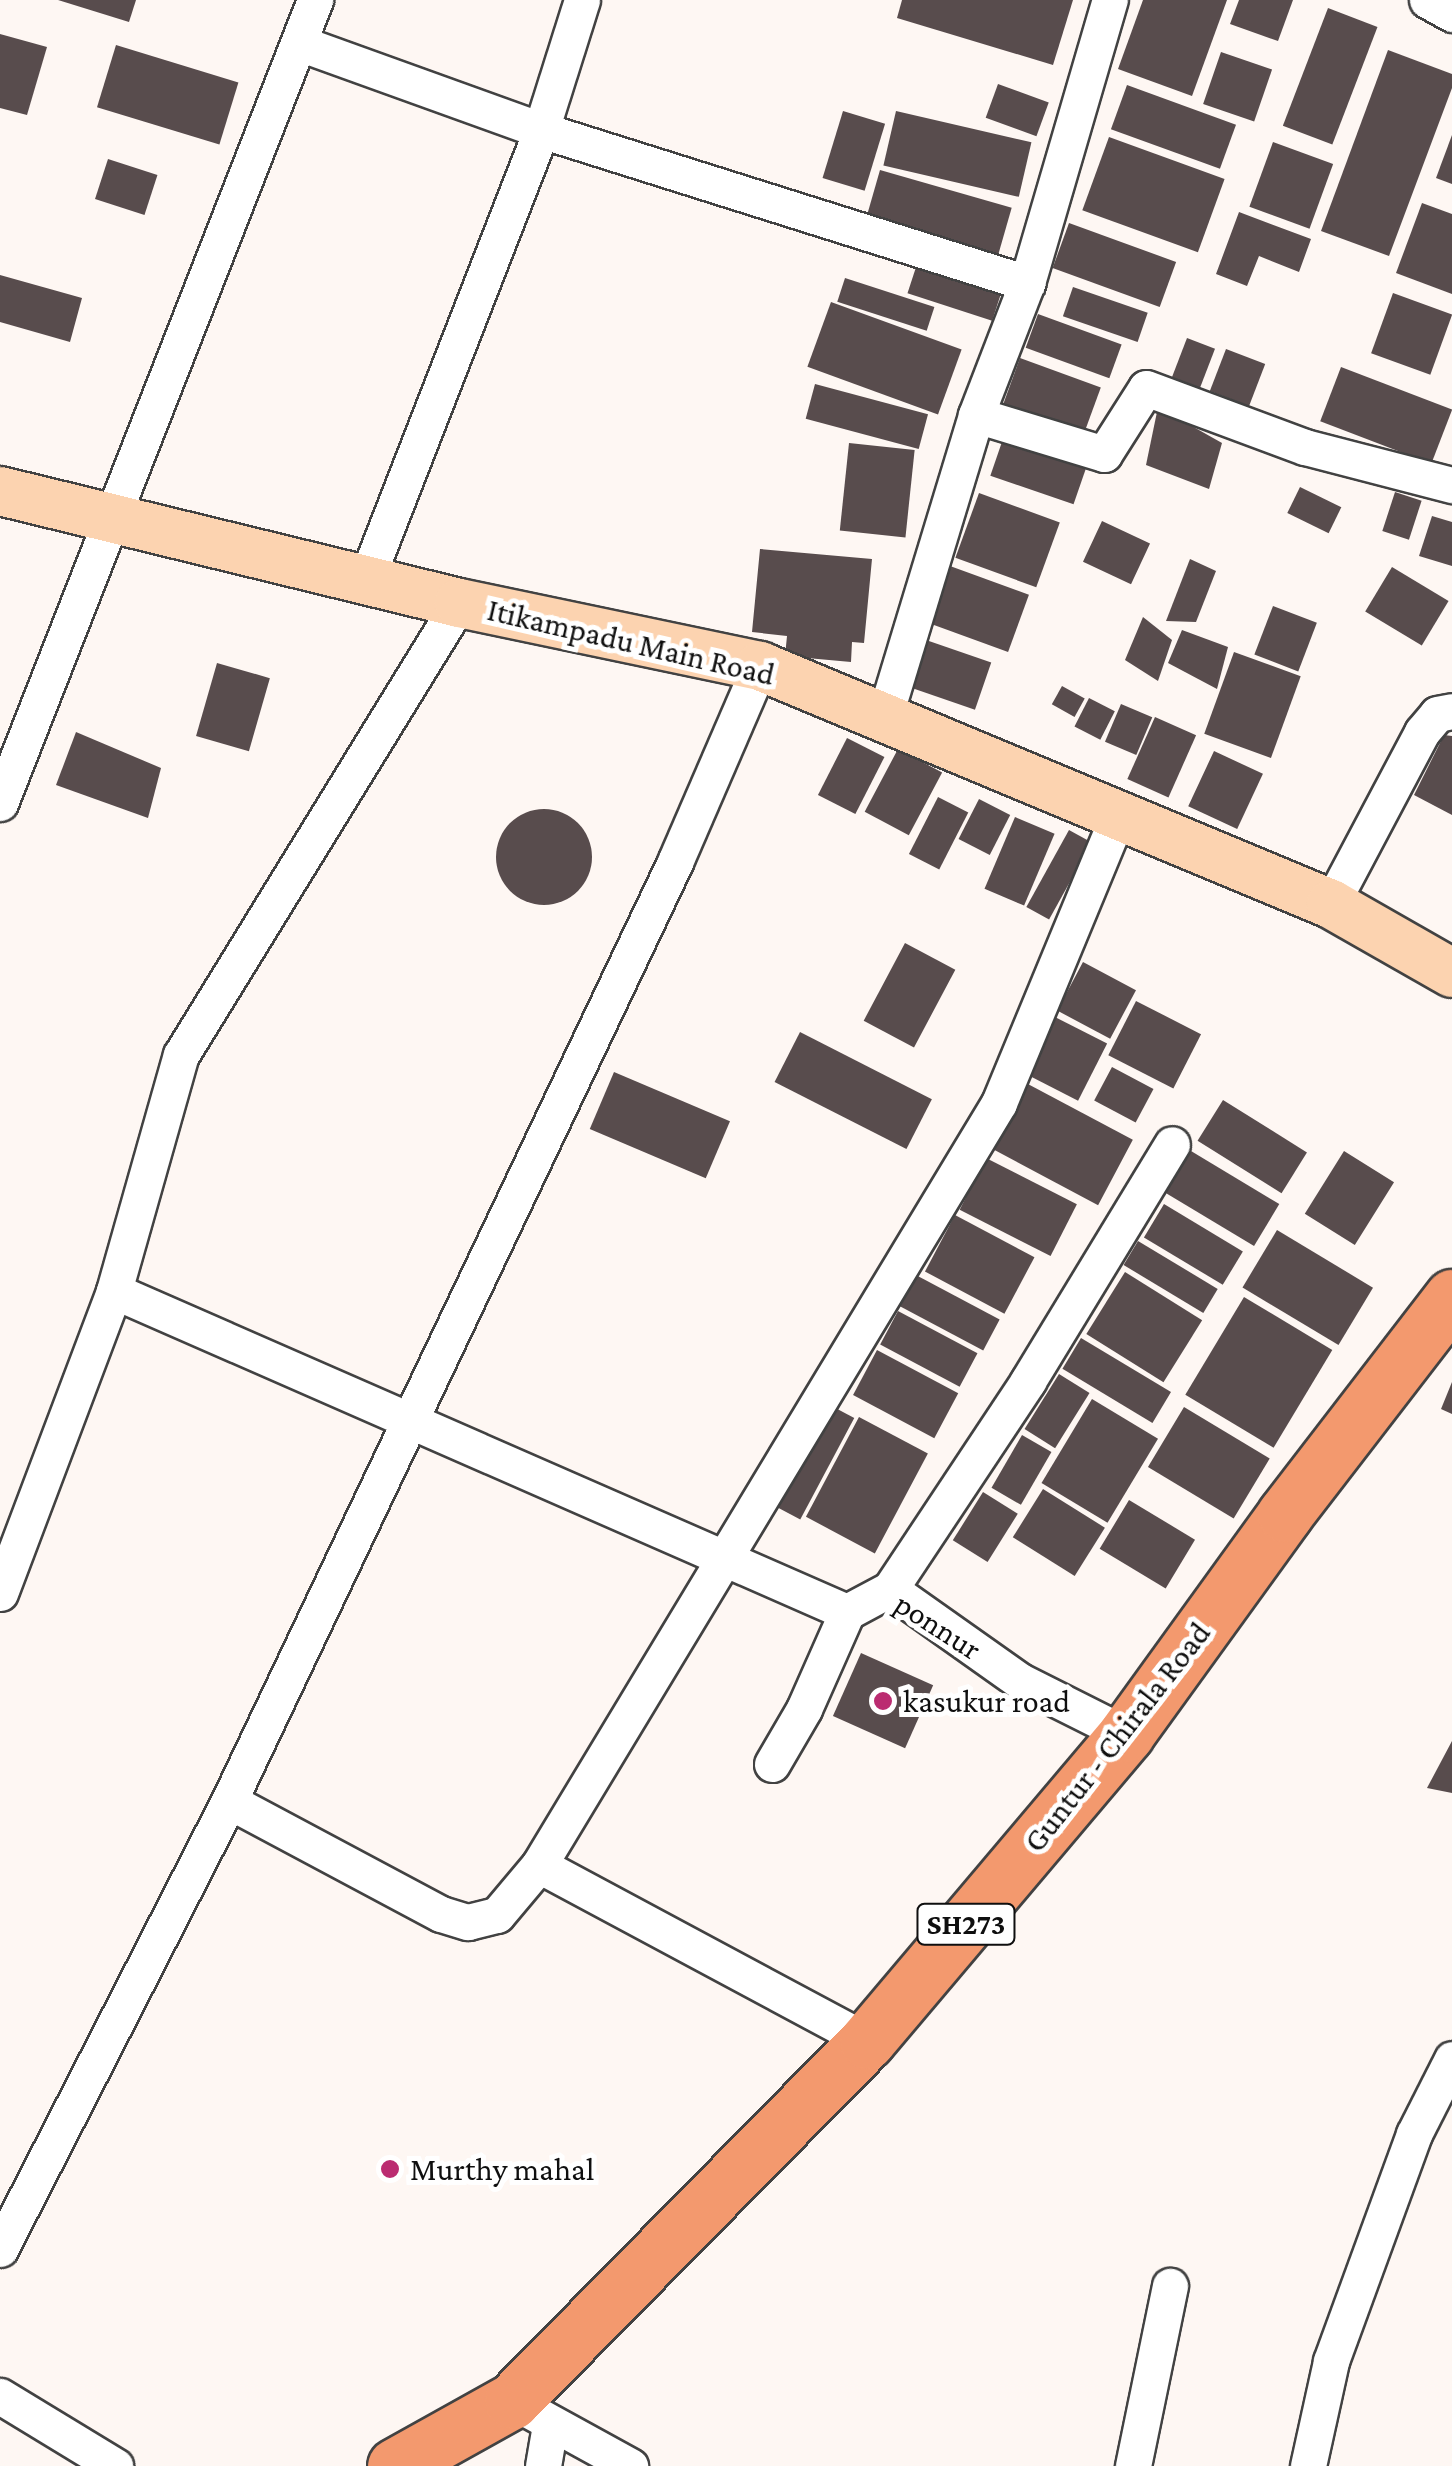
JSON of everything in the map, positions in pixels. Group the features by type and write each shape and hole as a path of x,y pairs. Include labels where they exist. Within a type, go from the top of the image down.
{"main road":[{"name":"Guntur - Chirala Road","path":"395,2466 531,2413 867,2042 1126,1734 1285,1514 1452,1297"}],"street":[{"path":"366,580 541,130 582,0"},
{"path":"884,715 976,415 1027,283 1110,0"},
{"path":"1427,0 1452,14"},
{"path":"0,804 299,43 310,1"},
{"path":"299,43 541,130 1027,283"},
{"path":"976,415 1104,454 1146,388 1305,447 1452,485"},
{"name":"Itikampadu Main Road","path":"0,490 459,603 760,666 884,715 1116,818 1330,904 1452,973"},
{"path":"0,1593 114,1291 181,1055 459,603"},
{"path":"0,2249 229,1801 674,862 760,666"},
{"path":"1330,904 1422,732 1437,714 1452,711"},
{"path":"229,1801 441,1914 468,1922 497,1915 539,1865 728,1559 999,1103 1116,818"},
{"path":"890,1589 1028,1381 1172,1144"},
{"path":"114,1291 847,1612"},
{"name":"ponnur","path":"772,1764 804,1710 847,1612 890,1589 1020,1680 1126,1734"},
{"path":"539,1865 867,2042"},
{"path":"1308,2466 1331,2361 1414,2134 1452,2059"},
{"path":"1133,2466 1170,2286"},
{"path":"0,2396 115,2466"},
{"path":"531,2413 543,2466"},
{"path":"531,2413 630,2466"}],"building":[{"path":"58,0 136,0 129,22"},
{"path":"902,0 1073,0 1053,65 897,18"},
{"path":"1143,0 1227,0 1192,96 1118,69"},
{"path":"1239,0 1293,0 1278,41 1230,24"},
{"path":"1328,8 1377,27 1332,145 1283,126"},
{"path":"0,34 47,47 27,115 0,108"},
{"path":"116,45 238,82 219,145 97,107"},
{"path":"1388,50 1452,74 1452,88 1389,256 1321,231"},
{"path":"1221,52 1272,70 1254,122 1203,104"},
{"path":"998,84 1049,102 1036,136 986,118"},
{"path":"1127,85 1236,125 1220,169 1111,129"},
{"path":"843,111 885,124 865,191 823,178"},
{"path":"896,111 1031,142 1019,197 883,166"},
{"path":"1452,135 1452,184 1436,178"},
{"path":"1109,137 1225,179 1198,252 1082,210"},
{"path":"1273,142 1333,164 1310,229 1249,207"},
{"path":"108,159 157,175 144,215 95,199"},
{"path":"880,170 1012,208 996,264 864,226"},
{"path":"1422,203 1452,214 1452,294 1396,273"},
{"path":"1239,212 1311,239 1299,272 1259,256 1247,286 1216,274"},
{"path":"1069,223 1176,262 1160,307 1053,268"},
{"path":"918,261 1003,289 992,321 907,293"},
{"path":"0,275 82,298 70,342 0,322"},
{"path":"845,278 934,307 927,331 837,302"},
{"path":"1073,287 1148,313 1138,342 1063,316"},
{"path":"1393,293 1452,314 1430,375 1371,353"},
{"path":"831,302 962,350 938,414 807,367"},
{"path":"1038,314 1122,344 1109,378 1026,348"},
{"path":"1187,338 1215,349 1200,388 1172,377"},
{"path":"1226,349 1265,364 1249,406 1210,391"},
{"path":"1020,358 1101,387 1083,435 1003,406"},
{"path":"1341,367 1452,410 1431,464 1320,421"},
{"path":"815,384 928,414 919,449 806,419"},
{"path":"1158,407 1222,443 1209,489 1146,465"},
{"path":"1004,436 1087,465 1074,504 990,476"},
{"path":"849,443 915,450 905,537 840,531"},
{"path":"1300,487 1341,507 1329,533 1287,513"},
{"path":"1395,492 1422,501 1409,540 1382,531"},
{"path":"979,493 1060,522 1036,587 955,558"},
{"path":"1432,516 1452,522 1452,566 1419,556"},
{"path":"1102,521 1150,543 1131,584 1083,562"},
{"path":"760,549 872,559 864,643 852,642 851,662 785,656 787,636 752,632"},
{"path":"1190,559 1216,571 1196,622 1166,621"},
{"path":"950,566 1029,595 1008,652 929,623"},
{"path":"1392,567 1449,601 1422,646 1365,612"},
{"path":"1273,606 1317,623 1298,671 1254,655"},
{"path":"1143,617 1172,640 1158,681 1125,660"},
{"path":"1182,630 1228,647 1217,689 1168,663"},
{"path":"926,640 991,662 975,710 910,687"},
{"path":"1234,652 1301,676 1271,758 1204,734"},
{"path":"217,663 270,678 249,751 196,736"},
{"path":"1062,686 1085,699 1075,717 1052,704"},
{"path":"1089,698 1115,711 1100,740 1074,727"},
{"path":"1121,704 1152,717 1136,755 1105,742"},
{"path":"1155,717 1196,735 1168,797 1127,779"},
{"path":"76,732 161,768 148,818 56,785"},
{"path":"1444,735 1452,736 1452,815 1414,795"},
{"path":"847,738 884,757 855,814 818,795"},
{"path":"898,749 942,772 909,835 865,812"},
{"path":"1214,751 1263,774 1237,829 1188,806"},
{"path":"938,797 968,812 939,869 909,854"},
{"path":"979,799 1010,815 990,855 959,839"},
{"path":"544,809 562,813 578,823 588,839 592,857 588,875 578,891 562,901 544,905 526,901 510,891 500,875 496,857 500,839 510,823 526,813"},
{"path":"1015,817 1055,834 1024,906 985,889"},
{"path":"1069,830 1092,843 1049,920 1026,907"},
{"path":"905,943 955,970 914,1047 864,1021"},
{"path":"1083,962 1136,990 1110,1039 1057,1011"},
{"path":"1136,1001 1201,1034 1173,1088 1108,1055"},
{"path":"1051,1015 1107,1044 1078,1101 1022,1072"},
{"path":"800,1032 932,1099 906,1149 775,1082"},
{"path":"1112,1067 1153,1089 1136,1123 1094,1101"},
{"path":"614,1072 730,1121 706,1178 590,1129"},
{"path":"1026,1083 1133,1140 1098,1205 991,1148"},
{"path":"1223,1100 1307,1152 1282,1193 1198,1141"},
{"path":"1191,1151 1279,1204 1254,1246 1166,1193"},
{"path":"1344,1151 1394,1182 1355,1245 1305,1214"},
{"path":"986,1158 1077,1204 1051,1256 960,1210"},
{"path":"1164,1204 1243,1251 1223,1285 1144,1237"},
{"path":"955,1215 1034,1257 1004,1314 925,1272"},
{"path":"1277,1230 1373,1288 1338,1345 1242,1287"},
{"path":"1138,1241 1218,1289 1203,1313 1124,1265"},
{"path":"1125,1272 1202,1320 1163,1382 1086,1334"},
{"path":"914,1274 1000,1320 983,1350 898,1305"},
{"path":"1244,1297 1332,1350 1274,1448 1185,1395"},
{"path":"898,1311 977,1353 960,1387 880,1345"},
{"path":"1081,1338 1171,1392 1152,1423 1062,1369"},
{"path":"877,1350 958,1393 934,1438 853,1395"},
{"path":"1059,1374 1090,1393 1055,1448 1025,1429"},
{"path":"1452,1382 1452,1414 1441,1409"},
{"path":"1092,1399 1158,1439 1108,1523 1042,1483"},
{"path":"826,1403 854,1418 800,1520 772,1505"},
{"path":"1184,1407 1270,1459 1234,1519 1148,1467"},
{"path":"859,1417 928,1454 875,1553 806,1517"},
{"path":"1022,1435 1051,1452 1021,1505 992,1488"},
{"path":"1043,1489 1105,1528 1075,1576 1013,1537"},
{"path":"983,1492 1018,1514 988,1562 953,1540"},
{"path":"1129,1500 1195,1540 1166,1589 1100,1549"},
{"name":"kasukur road","path":"861,1653 933,1685 905,1748 833,1716"},
{"path":"1452,1741 1452,1793 1427,1788"}],"place":[{"name":"kasukur road","path":"883,1701"},
{"name":"Murthy mahal","path":"390,2169"}]}
